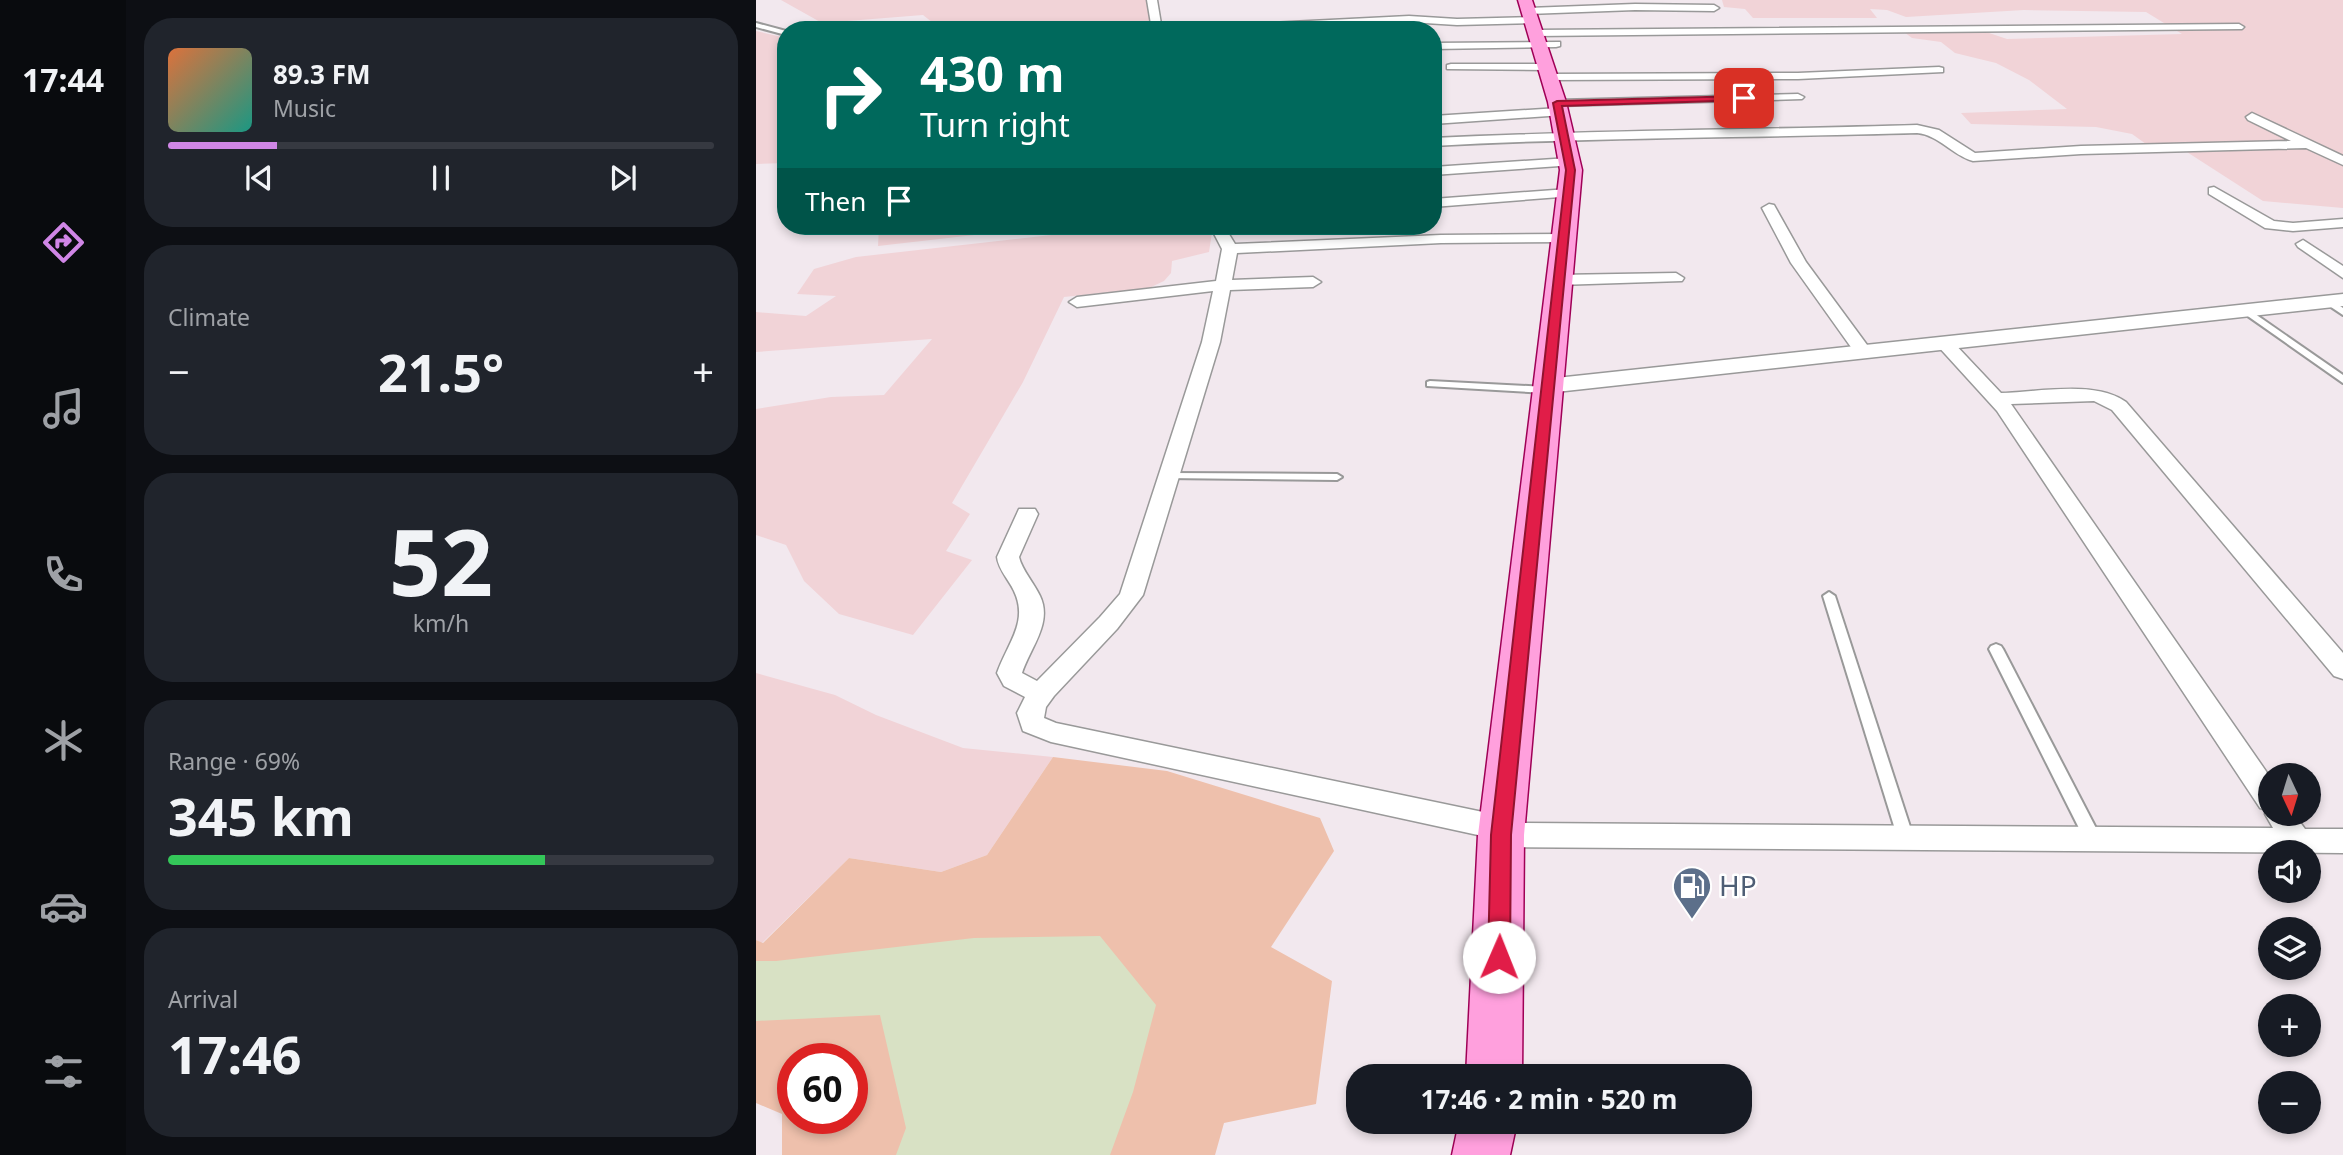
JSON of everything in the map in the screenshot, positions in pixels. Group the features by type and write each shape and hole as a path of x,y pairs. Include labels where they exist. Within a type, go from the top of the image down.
{"main road":[{"path":"1494,1064 1502,832 1563,238 1543,69"},
{"path":"1481,1155 1485,1134"}],"street":[{"path":"1152,0 1156,21"},
{"path":"1442,136 1635,7 1714,8"},
{"path":"1346,11 1416,9"},
{"path":"1369,21 1441,21"},
{"path":"1442,21 1457,22 1543,69 1686,136 1926,130 1938,133 1973,157 2081,150 2309,144"},
{"path":"1442,163 1543,69 1831,31 2041,25 2239,27"},
{"path":"1442,116 1543,69 1670,41"},
{"path":"1442,48 1543,69 1798,97"},
{"path":"1451,67 1791,76 1939,70"},
{"path":"1442,192 1543,69"},
{"path":"2252,117 2343,161"},
{"path":"2214,191 2270,225 2293,227 2343,223"},
{"path":"1769,208 1799,263 1864,353"},
{"path":"1222,235 1230,249 1211,342 1131,596 1126,606 1040,695 1030,711 1032,724 1051,732 1502,832 2258,841"},
{"path":"1230,249 1441,239 1563,238"},
{"path":"2303,244 2343,272"},
{"path":"1558,280 1676,278"},
{"path":"1077,303 1223,285 1313,282"},
{"path":"1546,388 2245,310 2338,304"},
{"path":"1945,344 1998,399 2258,782"},
{"path":"1998,399 2094,395 2108,398 2128,417 2343,670"},
{"path":"1027,514 1008,557 1009,564 1033,601 1035,610 1033,622 1009,673 1013,680 1040,695"},
{"path":"2321,841 2343,841"}],"lane":[{"path":"756,25 777,31"},
{"path":"2245,310 2343,380"},
{"path":"1430,384 1546,388"},
{"path":"1169,476 1337,477"},
{"path":"1829,596 1906,838"},
{"path":"1996,649 2093,840"}],"shaded area":[{"path":"781,0 1149,0 1151,21 931,21 923,15 818,21"},
{"path":"1722,0 2343,0 2343,208 2263,201 2176,145 2146,144 2132,134 2096,127 1971,124 1961,113 2067,109 2029,80 1996,63 1955,53 1941,42 1912,38 1904,32 1980,30 2007,39 2182,34 2146,12 2024,10 1906,17 1887,10 1870,9 1877,18 1753,18 1745,9 1724,7"},
{"path":"756,31 777,36 777,163 756,164"},
{"path":"879,235 974,235 878,246"},
{"path":"1051,235 1212,235 1209,252 1172,261 1171,273 1164,281 1149,288 1064,297 1023,382 952,503 970,514 946,551 972,560 913,635 839,614 804,581 786,545 756,535 756,409 831,397 884,395 932,339 756,352 756,312 806,316 836,296 797,294 814,269 856,257"},
{"path":"756,673 835,695 876,715 963,748 1053,757 987,855 941,872 849,858 762,943 756,940"},
{"path":"1053,757 1167,771 1320,818 1334,851 1271,947 1332,981 1316,1104 1224,1123 1215,1155 782,1155 782,1134 868,1134 868,1043 777,1043 777,1112 756,1103 756,940 763,943 849,858 941,872 987,855"}],"green space":[{"path":"1100,936 1156,1005 1133,1092 1110,1155 896,1155 906,1128 880,1015 756,1021 756,961 974,938"}],"place":[{"name":"HP","path":"1692,920"}],"route":[{"path":"1499,957 1501,835 1571,170 1557,103 1744,98"}]}
